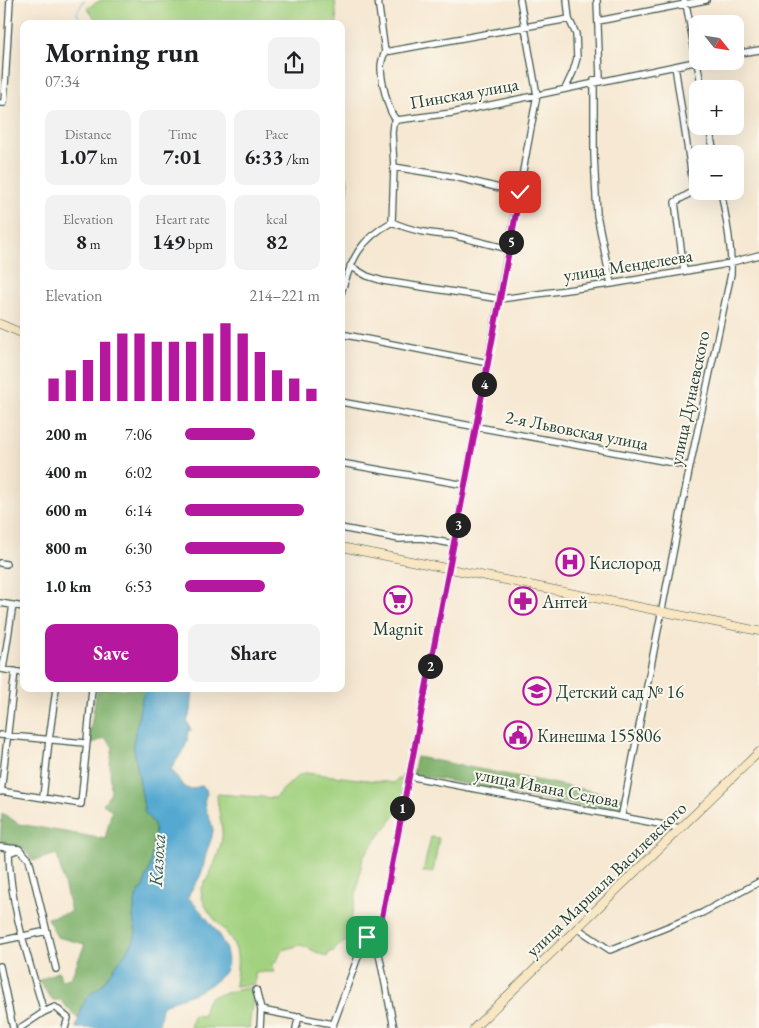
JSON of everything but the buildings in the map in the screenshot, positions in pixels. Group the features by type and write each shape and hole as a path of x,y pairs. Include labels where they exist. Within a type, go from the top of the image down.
{"main road":[{"path":"0,324 20,332"},
{"path":"345,548 759,632"},
{"name":"улица Маршала Василевского","path":"474,1028 759,752"}],"street":[{"path":"2,103 10,0"},
{"path":"378,0 385,52 382,60 382,78 391,112 397,120 393,124 392,133 394,167 392,222"},
{"path":"394,1028 377,944 454,544 537,95 520,0"},
{"path":"565,89 574,72 577,58 576,34 569,19 567,0"},
{"path":"574,82 600,79 597,0"},
{"path":"598,21 685,2 706,0"},
{"path":"685,2 689,20"},
{"path":"385,52 569,19"},
{"path":"744,52 759,50"},
{"name":"Пинская улица","path":"397,120 452,113 689,64"},
{"path":"675,66 694,192 675,202 684,271"},
{"path":"594,83 594,155 597,215 611,284"},
{"path":"394,167 455,177 520,192"},
{"name":"улица Дунаевского","path":"622,814 690,466 731,274 731,261 722,200"},
{"path":"392,222 401,226 509,249"},
{"path":"345,281 355,255 366,241 382,227 392,222"},
{"name":"улица Менделеева","path":"350,266 367,276 383,281 500,299 611,284 721,265 759,255"},
{"path":"345,335 488,362"},
{"name":"2-я Львовская улица","path":"345,403 690,466"},
{"path":"345,463 465,485"},
{"path":"345,529 399,540 421,538 454,544"},
{"path":"0,603 20,606"},
{"path":"13,605 2,669 20,672"},
{"path":"15,671 3,736 0,792 80,804 92,692"},
{"path":"44,798 56,692"},
{"path":"3,736 85,743"},
{"name":"улица Ивана Седова","path":"408,776 680,828"},
{"path":"0,847 19,849 30,859 56,969"},
{"path":"19,849 9,853 11,884 23,937 44,1012"},
{"path":"577,928 610,950 702,913 759,882"},
{"path":"0,941 48,932"},
{"path":"261,1010 299,1016 332,1026 365,940 370,936 378,938"},
{"path":"0,966 13,1028"},
{"path":"256,990 261,1010 260,1028"},
{"path":"20,1028 55,1007 68,1018 65,1028"},
{"path":"296,1028 299,1016"}],"green space":[{"path":"101,0 335,0 337,20 96,20 87,8"},
{"path":"345,173 348,183 345,199"},
{"path":"97,692 145,692 133,744 145,813 154,824 155,833 150,867 143,887 136,897 133,918 136,933 133,942 102,985 87,997 78,1019 60,1000 53,1000 38,981 59,971 61,980 71,978 85,944 57,937 47,918 71,912 57,854 33,861 20,847 0,845 2,813 19,824 105,839 112,810 103,804 111,793 110,764 113,747 105,738 88,745"},
{"path":"417,757 623,797 620,814 413,774"},
{"path":"306,773 394,783 397,779 406,780 400,809 363,857 350,926 356,931 362,941 347,941 336,947 334,952 330,951 327,957 301,945 282,950 277,961 273,964 274,972 255,972 255,984 235,986 236,950 228,934 206,907 201,889 212,868 221,844 222,830 217,794 274,798 300,774"},
{"path":"431,837 439,838 433,872 423,872"},
{"path":"251,988 254,990 249,1028 190,1028 193,1015 203,1016 206,1003 210,997"}],"water":[{"path":"145,692 193,692 191,711 187,721 191,730 188,731 184,749 171,769 184,787 192,789 202,786 206,789 205,807 213,831 201,874 188,897 217,932 227,954 228,964 224,973 208,986 193,994 163,1005 158,1028 76,1028 87,997 102,985 133,942 136,933 133,918 136,897 143,887 150,867 155,833 154,824 145,813 133,744"}],"waterway":[{"name":"Казоха","path":"82,20 77,13 84,0"}],"place":[{"name":"Кислород","path":"570,562"},
{"name":"Magnit","path":"398,600"},
{"name":"Антей","path":"523,601"},
{"name":"Детский сад № 16","path":"537,691"},
{"name":"Кинешма 155806","path":"518,735"}],"route":[{"path":"367,937 378,938 520,192"}]}
